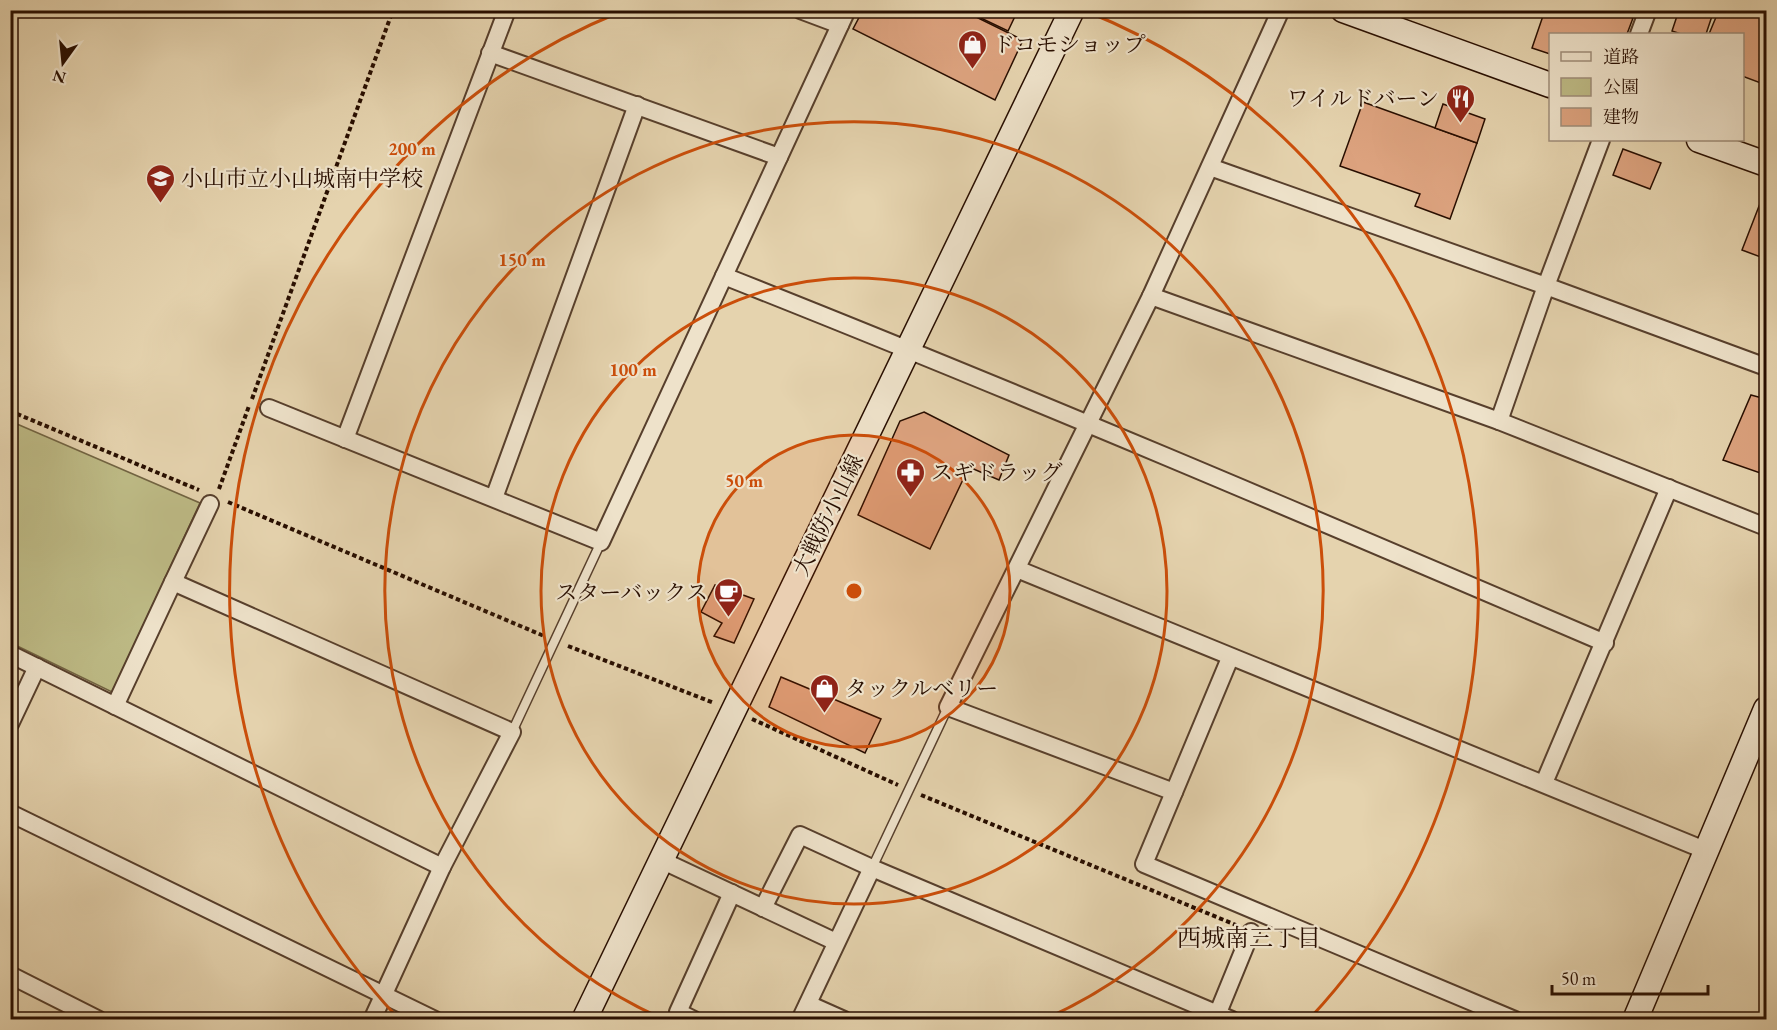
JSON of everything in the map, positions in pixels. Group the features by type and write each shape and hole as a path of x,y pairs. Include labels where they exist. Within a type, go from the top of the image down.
{"main road":[{"name":"大戦防小山線","path":"584,1020 1072,10"},
{"path":"1343,10 1549,84"},
{"path":"1703,141 1767,164"},
{"path":"1635,1020 1766,713"}],"street":[{"path":"345,439 507,10"},
{"path":"269,408 601,542 844,18 800,10"},
{"path":"1639,33 1648,10"},
{"path":"1174,792 948,707 1150,296 1280,12"},
{"path":"490,52 779,157"},
{"path":"494,498 637,105"},
{"path":"1499,421 1546,286 1601,141"},
{"path":"1210,167 1767,367"},
{"path":"724,276 908,349 1605,643"},
{"path":"1150,296 1499,421 1767,527"},
{"path":"1544,783 1669,488"},
{"path":"115,706 213,501"},
{"path":"1017,569 1230,658 1544,783 1707,851"},
{"path":"173,582 512,732 442,867 372,1020"},
{"path":"10,654 442,867"},
{"path":"1230,658 1143,864 1515,1020"},
{"path":"10,724 37,667"},
{"path":"10,813 435,1020"},
{"path":"763,908 800,835 1221,1018 1251,932"},
{"path":"661,860 836,942"},
{"path":"800,1020 872,868"},
{"path":"694,1020 678,1012 732,893"},
{"path":"10,975 99,1020"},
{"path":"808,1004 844,1020"}],"lane":[{"path":"512,732 601,542"},
{"path":"872,868 948,707"}],"path":[{"path":"213,501 393,10"}],"green space":[{"path":"10,421 200,503 112,692 11,643"}],"building":[{"name":"ドコモショップ","path":"863,10 962,10 1023,40 995,100 853,29"},
{"path":"964,10 1018,10 1008,31"},
{"path":"1545,10 1611,10 1633,18 1627,33 1549,33 1549,54 1532,48"},
{"path":"1679,10 1714,10 1706,33 1672,31"},
{"path":"1719,10 1755,10 1766,15 1766,85 1744,77 1744,33 1709,33"},
{"path":"1363,102 1477,143 1450,219 1415,206 1420,194 1340,166"},
{"name":"ワイルドバーン","path":"1443,104 1485,119 1477,143 1435,128"},
{"path":"1623,149 1661,163 1650,189 1613,175"},
{"path":"1761,201 1766,203 1766,259 1742,250"},
{"path":"1751,395 1766,399 1766,475 1723,460"},
{"name":"スギドラッグ","path":"924,412 1009,455 999,480 969,467 930,549 858,515 900,421"},
{"name":"スターバックス","path":"715,585 754,599 734,643 714,636 722,623 701,612"},
{"name":"タックルベリー","path":"781,677 881,719 865,753 769,707"}],"place":[{"name":"ドコモショップ","path":"972,70"},
{"name":"ワイルドバーン","path":"1460,124"},
{"name":"小山市立小山城南中学校","path":"160,204"},
{"name":"スギドラッグ","path":"910,498"},
{"name":"スターバックス","path":"729,618"},
{"name":"タックルベリー","path":"824,714"}],"district":[{"name":"西城南三丁目","path":"1249,937"}]}
